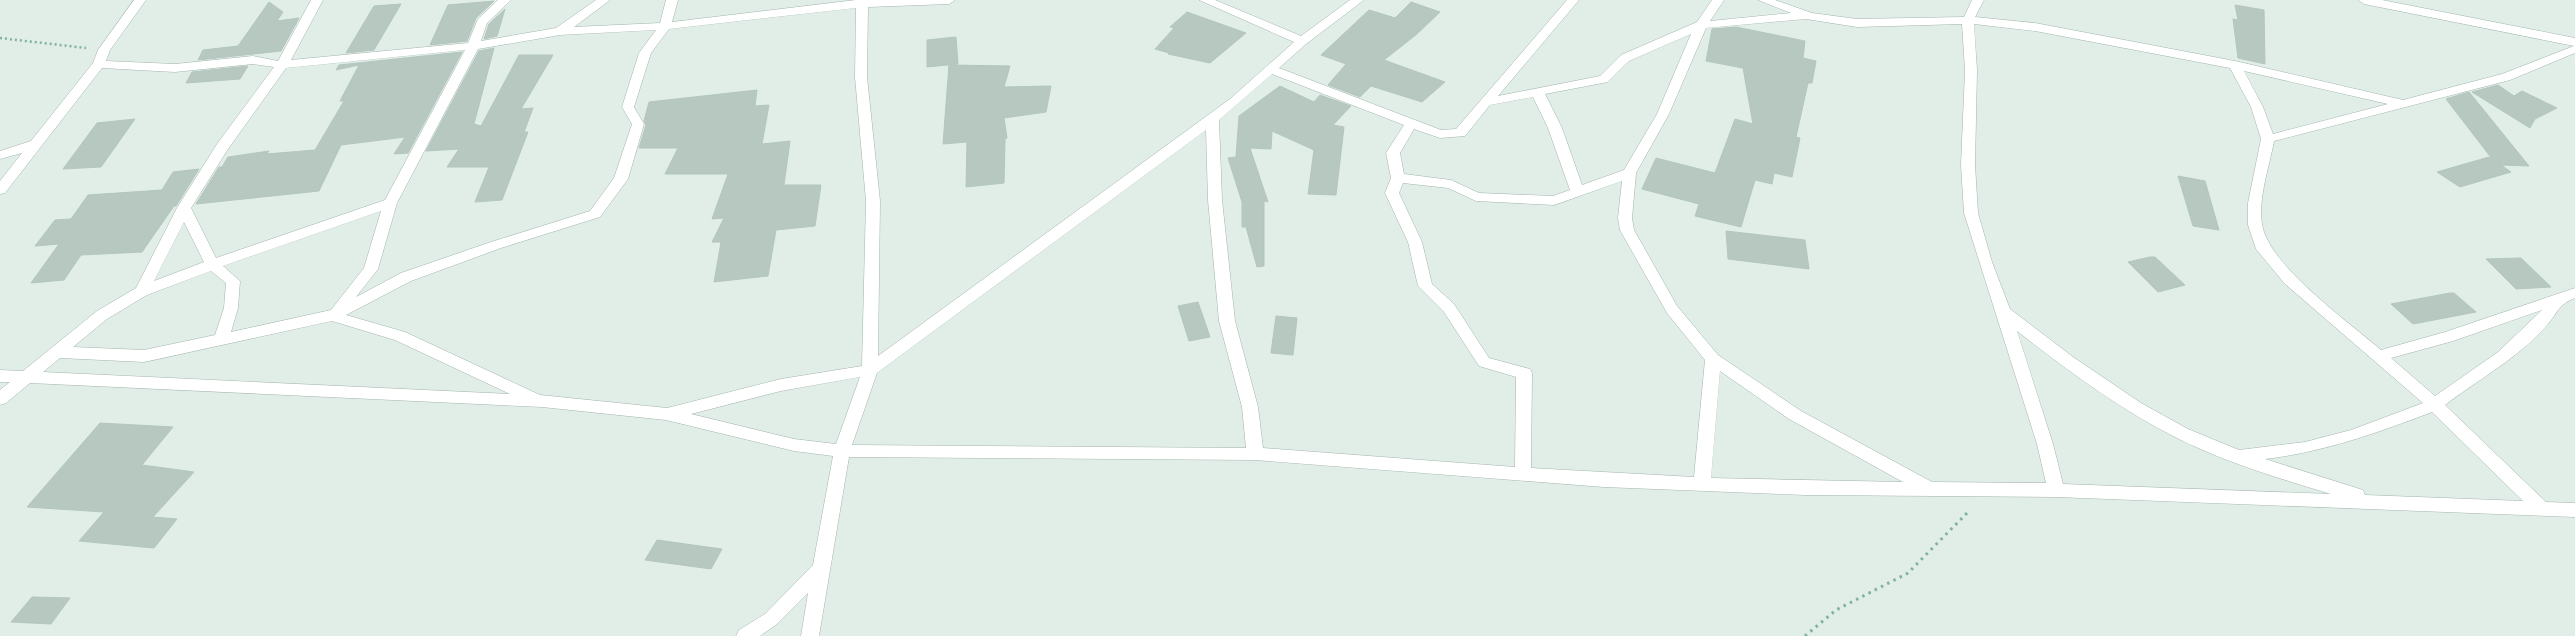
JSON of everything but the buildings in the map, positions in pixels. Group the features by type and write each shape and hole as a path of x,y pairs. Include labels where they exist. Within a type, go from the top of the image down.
{"street":[{"path":"0,190 99,64 104,50 140,0"},
{"path":"142,291 184,208 222,146 282,65 317,0"},
{"path":"332,316 371,269 390,203 473,46 482,22 505,0"},
{"path":"560,31 604,0"},
{"path":"57,352 144,356 332,316 406,277 496,245 595,214 621,180 638,124 628,107 645,54 665,26 672,0"},
{"path":"99,64 175,68 253,60 282,65 473,46 560,31 665,26 862,2 949,0"},
{"path":"1205,0 1302,41"},
{"path":"666,414 781,385 870,370 1212,118 1272,70 1302,41 1358,0"},
{"path":"1272,70 1440,134 1460,133 1573,0"},
{"path":"1716,0 1701,25 1663,114 1629,173 1625,218 1628,230 1672,309 1713,359 1795,415 1931,490"},
{"path":"1764,0 1810,16 1857,23 1968,20 2035,27 2235,65 2405,104"},
{"path":"1978,0 1968,20 1971,70 1968,165 1971,212 1985,262 2004,312 2045,444 2056,490"},
{"path":"2364,0 2575,42"},
{"path":"810,636 824,567 842,451 870,370 873,201 861,77 862,2"},
{"path":"1488,102 1604,79 1626,58 1701,25 1810,16"},
{"path":"2268,139 2506,77 2575,50"},
{"path":"2235,65 2257,107 2268,139 2255,203 2255,225 2263,249 2290,280 2435,405 2542,509"},
{"path":"1538,92 1555,128 1578,192"},
{"path":"1212,118 1216,200 1227,321 1250,407 1254,454"},
{"path":"1411,124 1393,153 1398,178 1392,193 1415,242 1425,286 1450,308 1484,362 1524,373 1523,474"},
{"path":"0,155 37,144"},
{"path":"1398,178 1451,184 1476,197 1554,201 1629,173"},
{"path":"0,399 102,315 142,291 390,203"},
{"path":"184,208 213,265 233,281 231,308 222,338"},
{"path":"2378,356 2448,337 2575,293"},
{"path":"2236,457 2305,448 2354,435 2435,405 2468,379 2503,356 2542,321 2559,298"},
{"path":"2004,312 2039,340 2137,408 2182,433 2236,457 2377,502"},
{"path":"332,316 400,336 542,402"},
{"path":"1702,484 1713,359"},
{"path":"0,376 542,402 666,414 756,436 842,451 1254,454 1523,474 1702,484 1931,490 2056,490 2575,510"},
{"path":"745,636 771,619 824,567"}],"path":[{"path":"0,38 33,44 104,50"},
{"path":"1805,636 1836,610 1908,573 1990,490"}]}
